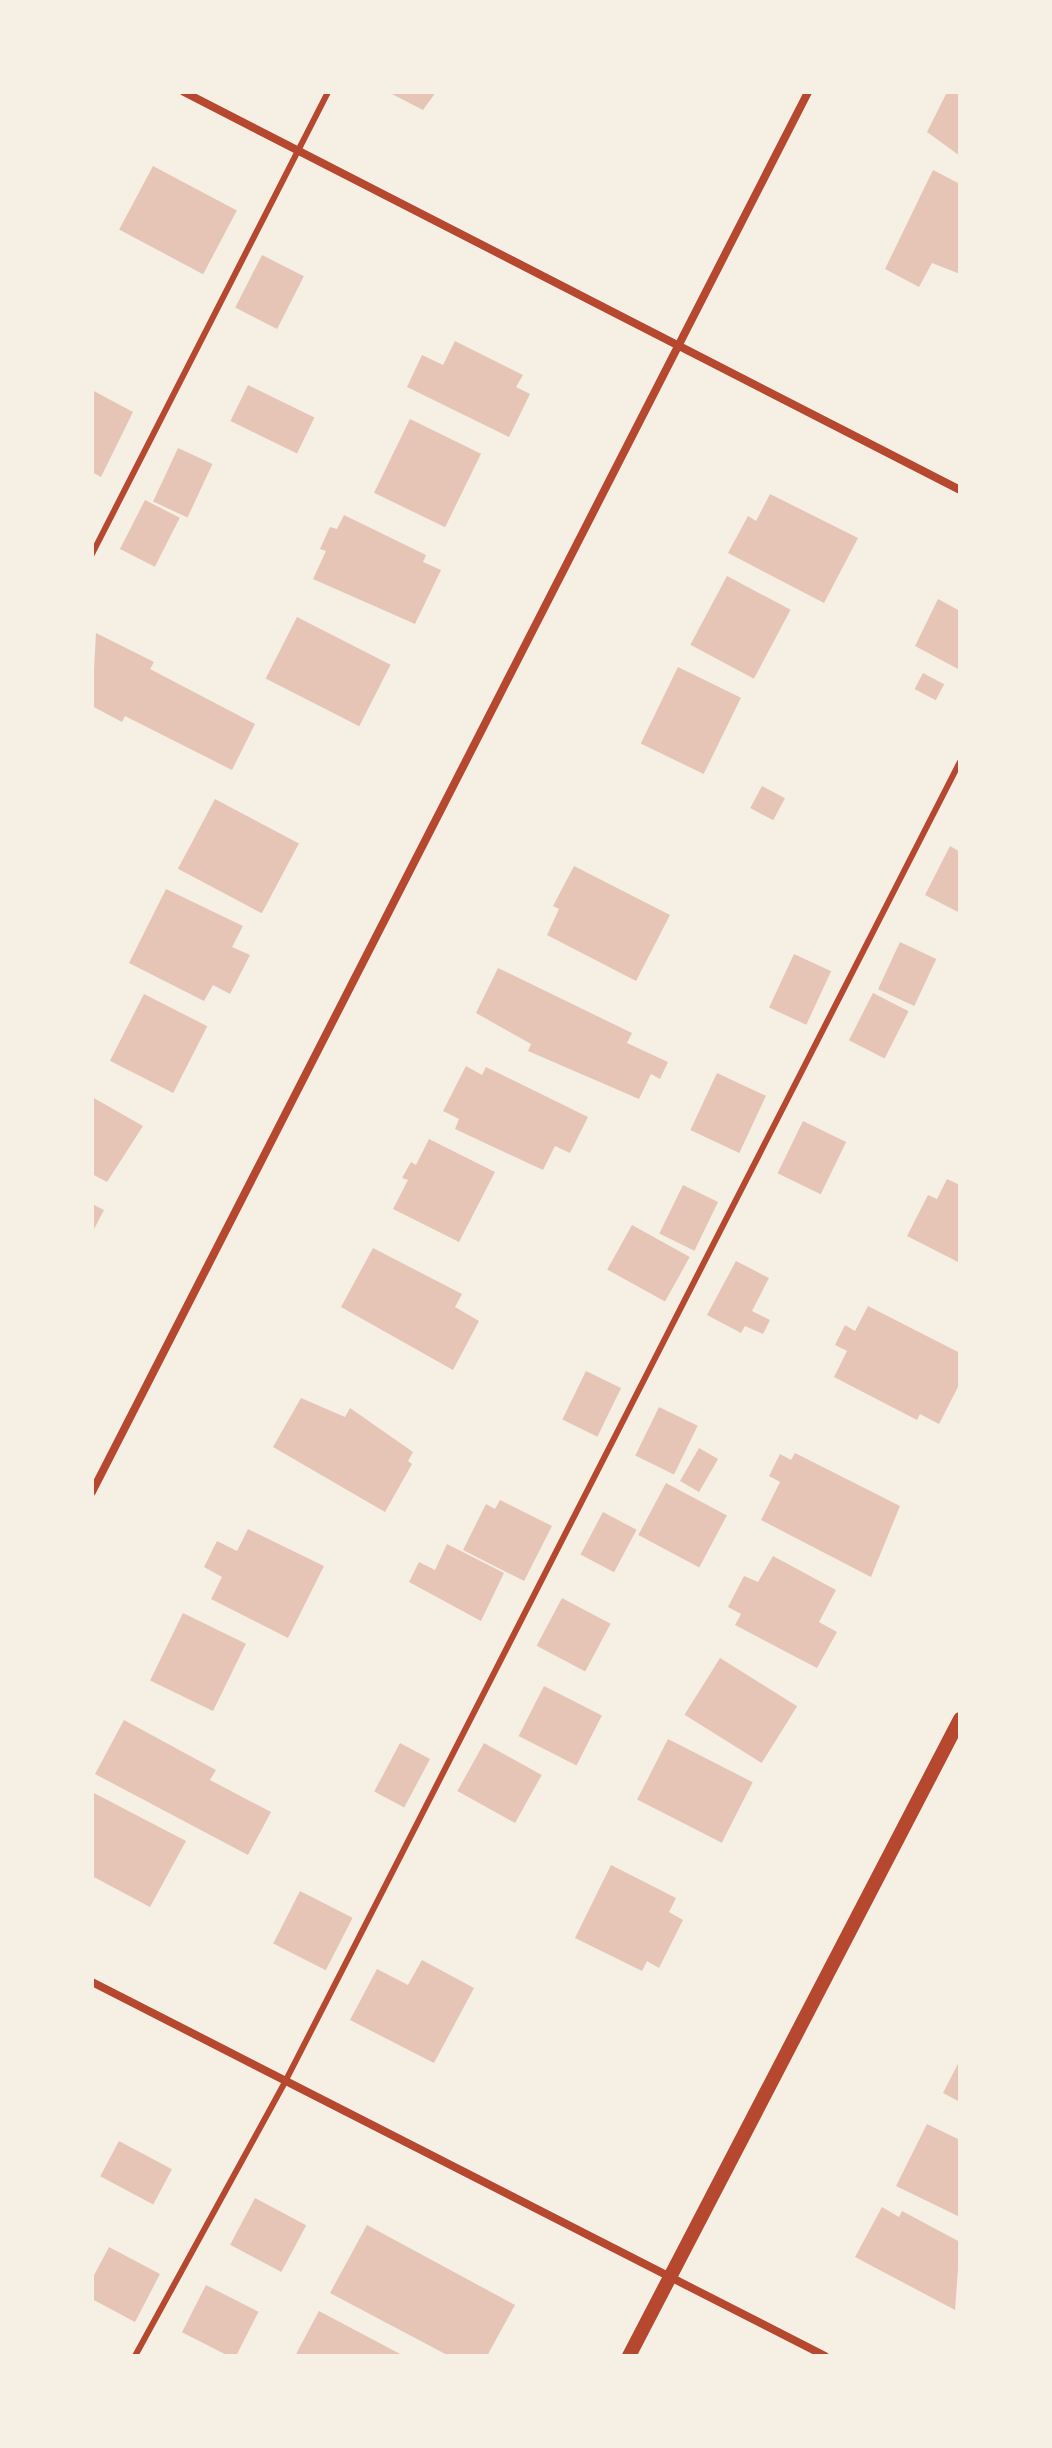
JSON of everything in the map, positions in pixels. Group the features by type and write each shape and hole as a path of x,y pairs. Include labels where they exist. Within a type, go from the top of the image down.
{"street":[{"path":"184,92 960,490"},
{"path":"92,1492 808,92"},
{"path":"629,2356 960,1719"},
{"path":"92,1982 825,2356"}],"lane":[{"path":"92,554 328,92"},
{"path":"135,2356 286,2080 960,762"}],"building":[{"path":"388,92 436,92 423,110"},
{"path":"947,92 960,92 960,156 927,132"},
{"path":"153,166 237,211 203,274 119,230"},
{"path":"933,170 960,184 960,274 932,263 919,287 885,269"},
{"path":"262,255 304,276 277,329 235,308"},
{"path":"455,341 523,375 516,387 530,394 509,437 407,387 422,355 443,365"},
{"path":"248,385 315,417 297,453 230,421"},
{"path":"92,390 133,412 101,477 92,472"},
{"path":"410,419 481,454 445,527 374,493"},
{"path":"178,448 212,464 188,518 153,501"},
{"path":"770,494 858,538 824,603 728,553 748,516 756,521"},
{"path":"145,500 180,518 155,567 120,549"},
{"path":"344,515 426,555 423,562 441,570 415,624 313,579 326,551 320,549 330,527 337,529"},
{"path":"727,576 791,610 754,679 690,645"},
{"path":"938,599 960,611 960,670 915,646"},
{"path":"297,617 391,665 359,726 266,678"},
{"path":"96,633 154,662 150,669 255,724 232,770 125,716 122,722 92,706"},
{"path":"678,667 741,698 704,774 641,743"},
{"path":"923,673 944,684 936,700 915,689"},
{"path":"762,786 785,798 773,820 750,808"},
{"path":"215,799 299,844 262,913 178,869"},
{"path":"950,846 960,852 960,913 925,895"},
{"path":"574,866 670,915 636,981 547,935 559,909 553,906"},
{"path":"166,889 243,926 232,947 250,955 230,994 213,985 204,1001 129,963"},
{"path":"900,942 936,959 914,1006 878,989"},
{"path":"794,954 831,971 806,1025 769,1007"},
{"path":"498,968 632,1033 627,1043 668,1062 660,1079 651,1074 639,1099 528,1051 531,1044 476,1013"},
{"path":"873,993 909,1011 885,1058 849,1040"},
{"path":"144,994 207,1026 173,1093 110,1061"},
{"path":"466,1066 482,1075 486,1067 588,1117 570,1153 555,1146 543,1170 455,1129 459,1119 443,1111"},
{"path":"717,1073 766,1096 739,1153 690,1130"},
{"path":"92,1097 143,1126 107,1182 92,1174"},
{"path":"803,1121 846,1142 821,1194 778,1173"},
{"path":"429,1139 495,1172 459,1242 393,1209 408,1180 402,1178 411,1162 416,1165"},
{"path":"947,1179 960,1185 960,1263 907,1236 928,1195 937,1199"},
{"path":"683,1185 718,1202 694,1251 659,1234"},
{"path":"92,1204 104,1210 92,1233"},
{"path":"632,1225 690,1257 665,1302 607,1270"},
{"path":"373,1248 462,1294 455,1307 479,1321 453,1370 341,1307"},
{"path":"736,1261 769,1278 752,1311 770,1320 763,1334 745,1326 741,1333 707,1315"},
{"path":"868,1306 960,1353 960,1383 939,1424 920,1414 917,1420 834,1377 847,1351 835,1345 845,1325 855,1331"},
{"path":"586,1371 621,1388 597,1437 562,1420"},
{"path":"301,1398 345,1417 350,1408 413,1452 408,1461 412,1464 385,1512 273,1447"},
{"path":"659,1407 698,1426 674,1474 635,1456"},
{"path":"699,1448 718,1459 699,1492 680,1481"},
{"path":"795,1453 900,1506 871,1577 761,1520 780,1482 769,1476 780,1454 791,1460"},
{"path":"666,1483 727,1515 699,1567 638,1535"},
{"path":"500,1500 552,1526 524,1581 463,1550 486,1504 495,1509"},
{"path":"603,1512 637,1530 614,1572 580,1554"},
{"path":"248,1529 324,1566 288,1638 211,1599 222,1577 204,1567 217,1541 237,1551"},
{"path":"447,1544 504,1573 481,1621 409,1582 419,1562 435,1570"},
{"path":"773,1556 836,1590 819,1622 837,1632 817,1668 735,1625 741,1614 728,1607 744,1576 758,1582"},
{"path":"562,1598 611,1624 585,1672 537,1646"},
{"path":"183,1613 246,1644 213,1711 150,1680"},
{"path":"720,1658 797,1706 762,1763 684,1715"},
{"path":"544,1686 602,1716 576,1765 519,1736"},
{"path":"124,1720 216,1770 210,1780 271,1812 248,1855 95,1774"},
{"path":"668,1739 753,1782 722,1843 637,1800"},
{"path":"400,1743 430,1759 404,1808 374,1792"},
{"path":"484,1743 542,1775 515,1823 457,1791"},
{"path":"92,1792 186,1841 150,1907 92,1876"},
{"path":"611,1865 676,1898 669,1912 683,1920 659,1968 647,1961 642,1971 575,1938"},
{"path":"300,1891 353,1918 326,1970 273,1944"},
{"path":"422,1960 474,1988 434,2063 350,2020 377,1969 408,1985"},
{"path":"960,2060 960,2102 943,2093"},
{"path":"927,2124 960,2140 960,2217 896,2186"},
{"path":"119,2141 172,2169 153,2204 100,2176"},
{"path":"255,2198 306,2225 281,2272 230,2245"},
{"path":"882,2207 899,2217 902,2211 960,2242 955,2310 855,2257"},
{"path":"367,2225 515,2305 487,2356 449,2356 330,2293"},
{"path":"109,2247 160,2274 135,2322 92,2299 92,2279"},
{"path":"206,2285 259,2312 236,2356 229,2356 182,2332"},
{"path":"319,2311 404,2356 295,2356"}]}
